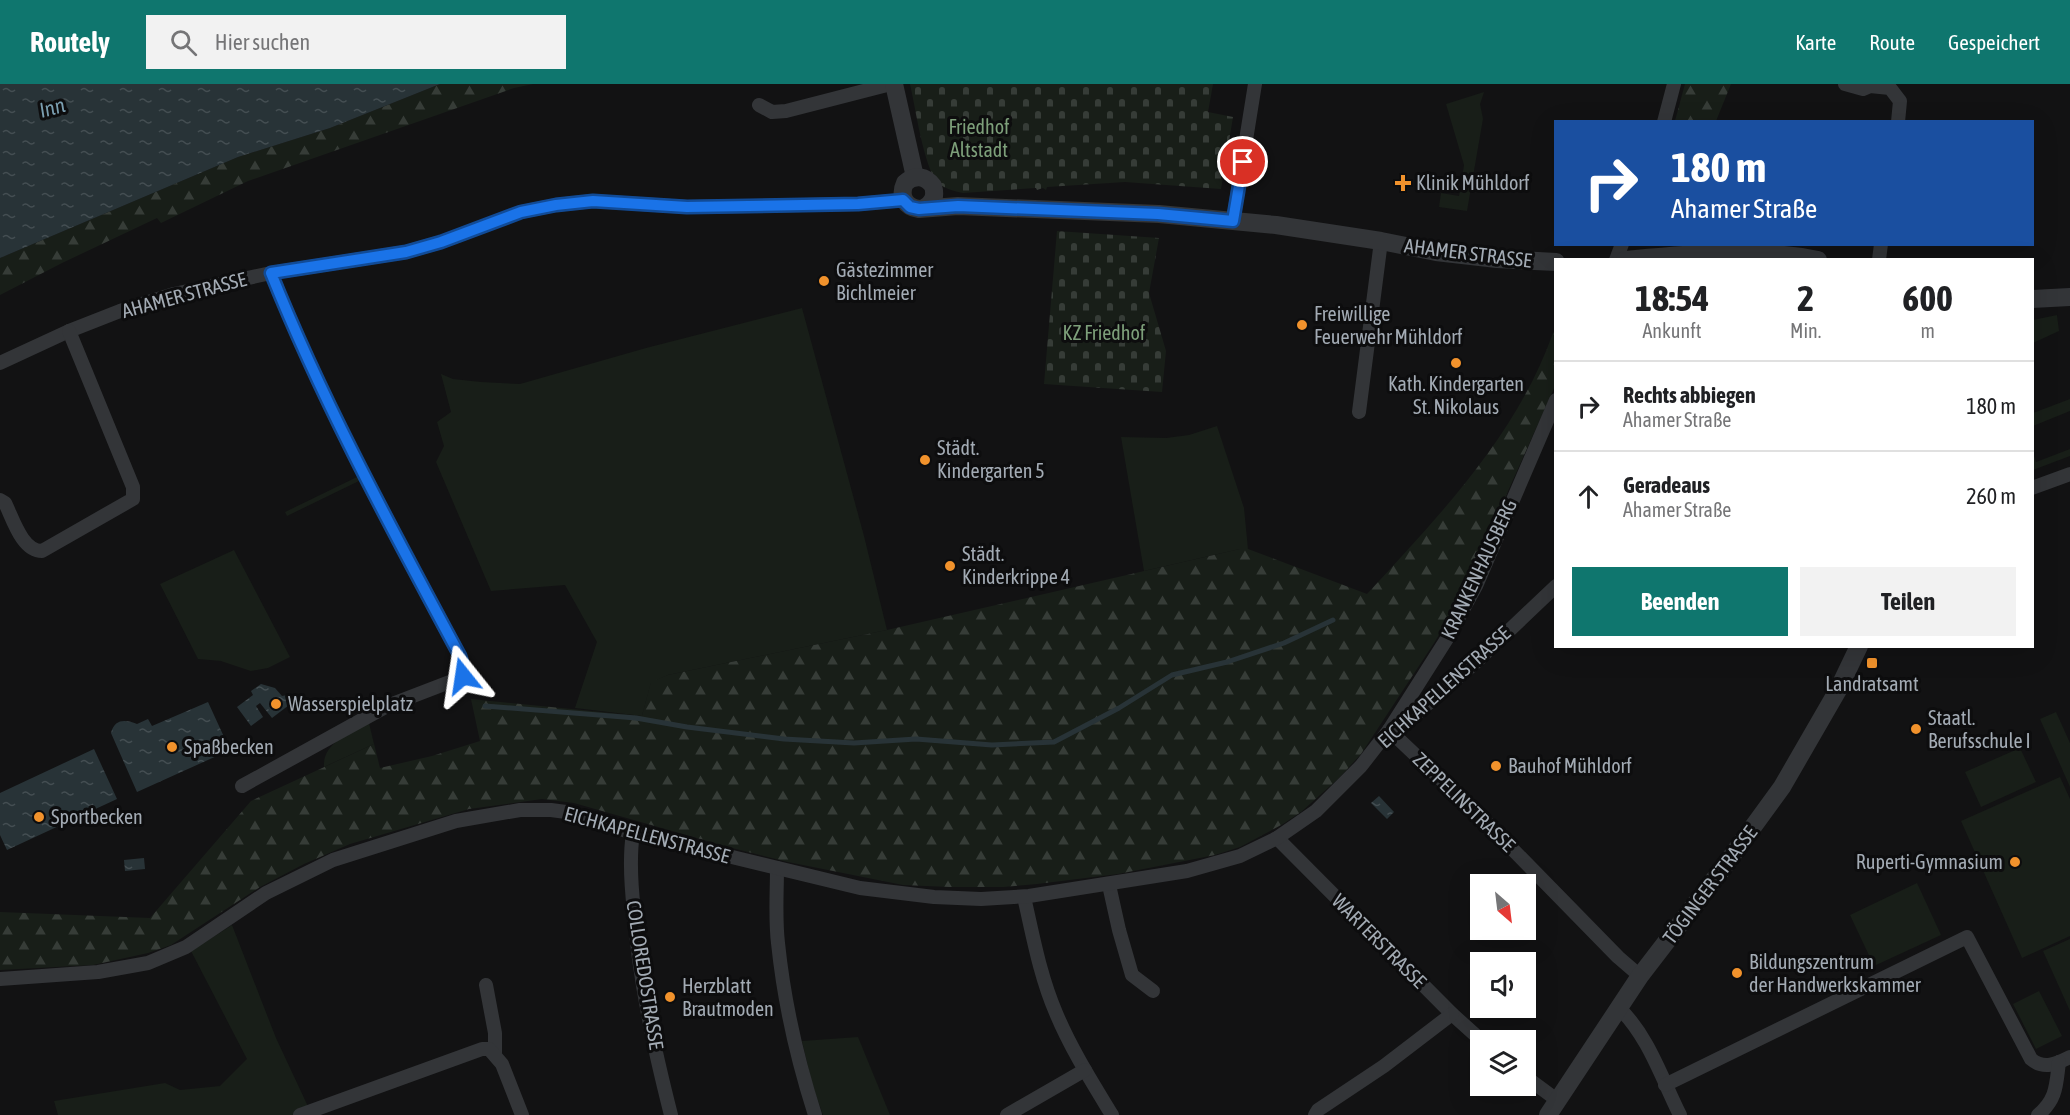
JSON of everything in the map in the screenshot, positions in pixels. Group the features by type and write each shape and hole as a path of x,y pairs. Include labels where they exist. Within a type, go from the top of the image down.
{"street":[{"path":"759,105 772,112 786,111 892,84 915,177"},
{"path":"1233,221 1256,84"},
{"path":"1665,120 1674,84"},
{"path":"1845,84 1863,88 1870,86 1890,88 1900,101 1898,120"},
{"path":"915,177 928,180 934,191 932,201 924,208 914,209 903,200 905,183 915,177"},
{"name":"AHAMER STRASSE","path":"934,191 958,206"},
{"name":"AHAMER STRASSE","path":"0,363 69,331 165,296 271,273 406,252 441,242 521,212 556,205 593,201 687,207 858,204 903,200"},
{"name":"AHAMER STRASSE","path":"924,208 958,206 1158,214 1233,221 1381,241 1436,252 1497,259 1554,262"},
{"name":"AHAMER STRASSE","path":"1359,412 1381,241"},
{"path":"1640,258 1712,248 1808,258"},
{"path":"242,786 387,706 460,678 463,676 464,668 460,656 319,383 271,273"},
{"path":"2034,301 2070,297"},
{"path":"0,500 5,504 26,544 36,551 42,551 133,499 133,487 69,331"},
{"name":"KRANKENHAUSBERG","path":"1389,730 1448,637 1476,586 1554,405"},
{"path":"2034,487 2070,474"},
{"name":"EICHKAPELLENSTRASSE","path":"0,979 98,972 136,966 162,958 186,947 266,893 333,860 456,821 520,810 551,810 590,818 633,833 860,888 934,897 1024,897 1109,885 1215,864 1240,856 1278,838 1303,822 1331,798 1361,766 1389,730 1399,728 1409,720 1476,662 1554,588"},
{"name":"TÖGINGER STRASSE","path":"1552,1108 1640,976 1724,868 1782,787 1838,690 1858,648"},
{"name":"ZEPPELINSTRASSE","path":"1389,730 1486,822 1618,957 1640,976"},
{"name":"COLLOREDOSTRASSE","path":"633,833 631,861 636,944 647,1007 671,1115"},
{"name":"WARTERSTRASSE","path":"1278,838 1470,1030"},
{"path":"777,868 778,941 788,1014 803,1079 815,1115"},
{"path":"1109,885 1132,975 1153,991"},
{"path":"1024,897 1044,981 1060,1021 1085,1070 1112,1115"},
{"path":"1665,1085 1967,938 2031,1059 2036,1064 2044,1066 2065,1059"},
{"path":"486,985 495,1033 492,1051 502,1064 522,1115"},
{"path":"1618,1008 1632,1020 1641,1035 1680,1115"},
{"path":"1315,1115 1318,1110 1411,1047 1452,1014"},
{"path":"300,1115 471,1052 492,1051"},
{"path":"2038,1115 2055,1094 2065,1059"},
{"path":"1008,1115 1085,1070"},
{"path":"1536,1089 1552,1108"}],"green space":[{"path":"440,84 533,84 514,88 248,181 161,223 157,218 0,295 0,258 238,157 330,128"},
{"name":"Friedhof Altstadt","path":"910,84 1213,84 1208,112 1233,117 1221,189 1125,182 1047,187 1046,190 1036,188 963,193 950,190 938,183 928,165"},
{"path":"1685,84 1731,84 1716,120 1675,120"},
{"path":"1484,92 1480,104 1483,119 1467,211 1439,207 1441,193 1459,196 1464,165 1446,104"},
{"name":"KZ Friedhof","path":"1057,231 1159,238 1149,293 1166,351 1162,392 1044,384"},
{"path":"802,308 887,630 668,675 651,683 642,716 575,708 597,642 565,585 491,591 436,462 444,446 437,422 451,412 441,374 453,379 520,384 646,348"},
{"path":"2057,315 2059,331 2034,343 2034,320"},
{"path":"1553,333 1554,388 1457,605 1434,643 1361,754 1339,778 1301,812 1240,847 1215,855 1118,874 1037,884 1003,887 903,885 788,862 574,803 542,799 469,809 350,844 260,887 171,945 148,953 93,965 0,970 0,912 150,918 251,801 374,744 380,768 432,756 480,741 471,699 642,716 651,682 668,675 887,630 1240,549 1248,549 1367,594 1448,504 1497,440 1538,370"},
{"path":"2070,399 2070,411 2034,426 2034,413"},
{"path":"1217,426 1244,508 1248,549 1144,571 1121,437 1166,438 1189,435"},
{"path":"2070,449 2070,456 2034,470 2034,456 2036,462"},
{"path":"359,476 361,480 287,516 285,512"},
{"path":"234,550 290,657 268,668 251,671 221,661 198,659 160,584"},
{"path":"2056,712 2070,743 2070,787 2040,719"},
{"path":"369,723 374,744 324,767 328,751 339,739"},
{"path":"2020,748 2036,782 1981,807 1965,772"},
{"path":"2060,777 2070,799 2070,936 2022,958 1961,821"},
{"path":"1917,883 1941,935 1874,966 1850,915"},
{"path":"232,925 276,1038 312,1115 58,1115 54,1101 165,1083 180,1090 220,1086 247,1059 191,951"},
{"path":"2070,939 2070,1011 2043,951"},
{"path":"2039,991 2062,1036 2036,1049 2013,1004"},
{"path":"858,1037 890,1115 823,1115 812,1084 802,1041"}],"water":[{"name":"Inn","path":"0,84 440,84 330,128 238,157 0,258"},
{"name":"Wasserspielplatz","path":"261,684 275,688 282,696 288,695 293,702 272,718 260,703 256,706 263,717 251,726 237,707 253,695 251,691"},
{"name":"Spaßbecken","path":"208,702 230,750 137,792 111,733 115,725 121,721 137,724 148,719 152,726"},
{"name":"Sportbecken","path":"94,749 117,799 7,850 0,835 0,793"},
{"path":"1379,796 1394,812 1387,819 1371,803"},
{"path":"144,858 145,869 125,871 124,860"}],"waterway":[{"path":"485,706 636,718 784,739 854,743 916,739 992,745 1054,742 1119,708 1172,675 1227,662 1284,643 1333,620"}],"place":[{"name":"Klinik Mühldorf","path":"1403,183"},
{"name":"Gästezimmer Bichlmeier","path":"824,281"},
{"name":"Freiwillige Feuerwehr Mühldorf","path":"1302,325"},
{"name":"Kath. Kindergarten St. Nikolaus","path":"1456,363"},
{"name":"Städt. Kindergarten 5","path":"925,460"},
{"name":"Städt. Kinderkrippe 4","path":"950,566"},
{"name":"Landratsamt","path":"1872,663"},
{"name":"Wasserspielplatz","path":"276,704"},
{"name":"Staatl. Berufsschule I","path":"1916,729"},
{"name":"Spaßbecken","path":"172,747"},
{"name":"Bauhof Mühldorf","path":"1496,766"},
{"name":"Sportbecken","path":"39,817"},
{"name":"Ruperti-Gymnasium","path":"2015,862"},
{"name":"Bildungszentrum der Handwerkskammer","path":"1737,973"},
{"name":"Herzblatt Brautmoden","path":"670,997"}],"route":[{"path":"463,676 463,662 319,383 271,273 406,252 441,242 521,212 593,201 687,207 858,204 903,200 914,209 958,206 1158,214 1233,221 1243,162"}]}
